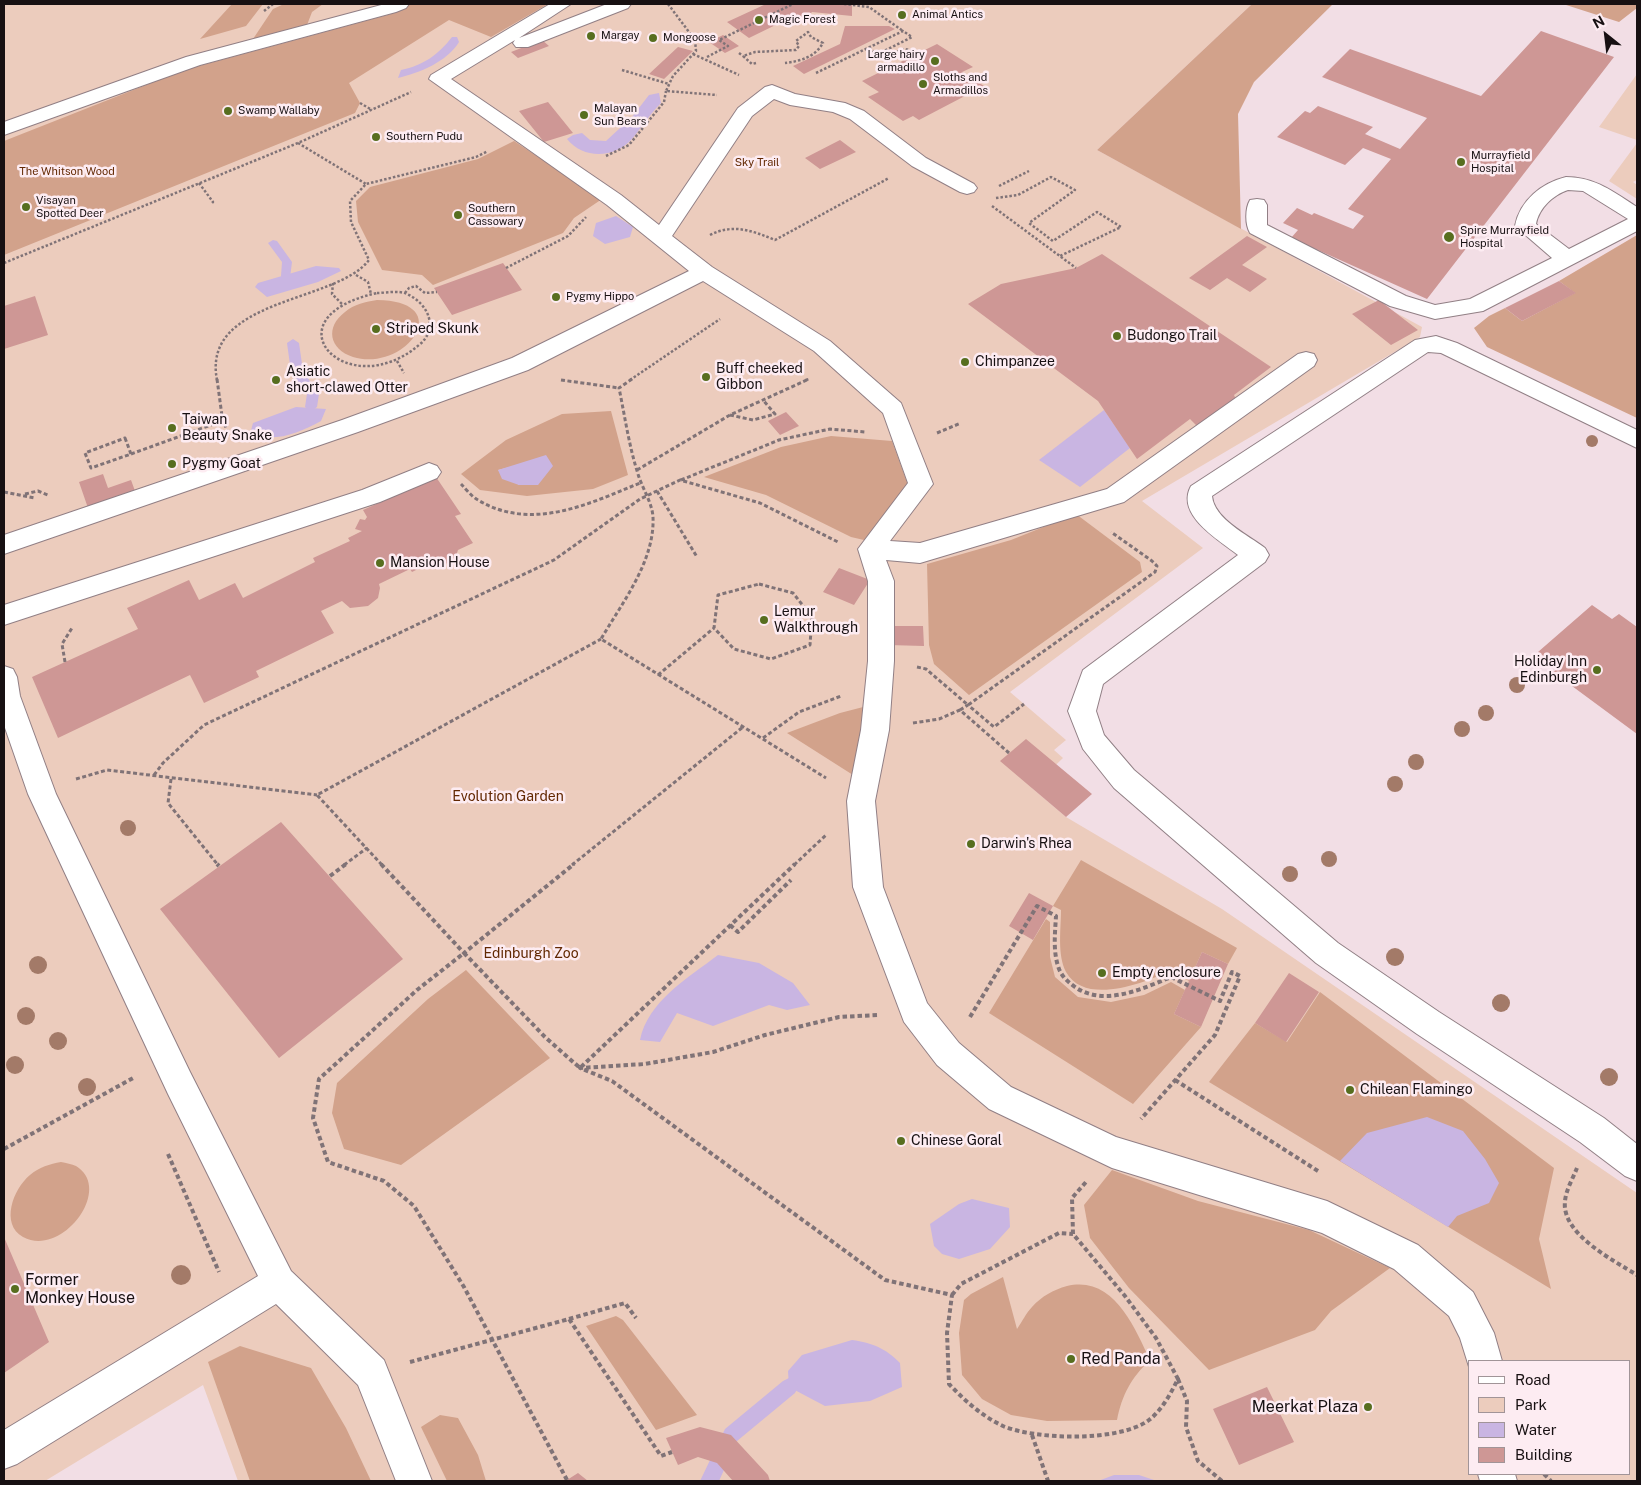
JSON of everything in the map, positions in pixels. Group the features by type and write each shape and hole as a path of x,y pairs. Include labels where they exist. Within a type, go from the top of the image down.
{"lane":[{"path":"4,129 192,61 400,4"},
{"path":"562,4 438,78 518,136 614,200 699,268 822,346 893,409 921,484 870,549"},
{"path":"480,53 505,50 622,4"},
{"path":"661,237 745,112 764,97 838,107 857,115 919,162 971,188"},
{"path":"1568,259 1525,226 1526,213 1552,187 1564,182 1583,183 1637,216"},
{"path":"1257,205 1257,228 1398,301 1435,312 1475,306 1637,224"},
{"path":"4,545 520,364 699,268"},
{"path":"1633,1154 1592,1130 1428,1023 1328,952 1124,779 1093,741 1082,711 1092,678 1256,555 1212,521 1201,508 1200,492 1423,345 1436,344 1449,348 1637,440"},
{"path":"870,549 920,553 1002,531 1115,496 1306,360"},
{"path":"4,615 371,496 429,472"},
{"path":"870,549 881,581 880,689 875,730 861,801 868,887 915,1012 948,1054 1000,1098 1112,1152 1327,1218 1406,1257 1434,1278 1460,1304 1476,1333 1484,1360"},
{"path":"4,677 7,696 42,794 179,1083 279,1283 371,1373 414,1481"},
{"path":"4,1451 279,1283"}],"path":[{"path":"563,166 605,156 628,145 664,102 669,84 696,51 696,40 668,4"},
{"path":"707,57 728,46 719,40 793,4"},
{"path":"844,4 868,7 912,37 877,54 869,48"},
{"path":"868,7 871,4"},
{"path":"818,78 816,73 903,30"},
{"path":"743,56 755,52 796,50 799,46 796,41 808,32 812,37 824,43 820,50 811,56 795,62 784,63"},
{"path":"882,52 888,55 904,48 920,52"},
{"path":"739,53 752,64 760,62"},
{"path":"666,92 764,97 757,80 732,74 707,57 693,54"},
{"path":"622,70 669,84"},
{"path":"4,263 298,143 372,111 438,78"},
{"path":"360,103 372,111"},
{"path":"241,463 222,421 215,366 224,340 246,319 276,305 356,275 368,260 352,222 350,201 366,184 476,157 518,136"},
{"path":"298,143 366,184"},
{"path":"699,268 702,240 722,227 748,229 775,240 919,162"},
{"path":"971,188 1001,185 1029,170"},
{"path":"394,176 396,180"},
{"path":"971,188 995,198 1009,198 1026,193 1051,178 1075,190 1029,223 1053,241 1097,212 1121,227 1060,256"},
{"path":"199,184 213,202 211,204"},
{"path":"971,188 1076,268"},
{"path":"506,268 568,236 576,226"},
{"path":"356,275 367,281 372,289 371,294"},
{"path":"333,283 332,294 342,305"},
{"path":"406,293 409,288 416,286 425,293 437,292"},
{"path":"406,293 426,309 431,324 427,337 417,349 397,361 376,366 353,366 336,360 323,349 320,336 324,320 342,305 355,298 371,294 406,293"},
{"path":"520,364 567,383 619,388 748,300"},
{"path":"637,470 730,415 841,363"},
{"path":"42,794 63,782 107,770 317,795 601,639 642,567 653,528 653,515 640,483 619,388"},
{"path":"730,415 741,420 754,421 775,414 762,400"},
{"path":"131,454 124,438 85,453 90,468 131,454 222,421"},
{"path":"154,775 163,763 204,725 554,560 645,497 680,480 779,440 830,429 902,435"},
{"path":"429,472 454,477 477,500 520,516 576,510 640,483"},
{"path":"680,480 760,503 840,543 870,549"},
{"path":"658,491 697,557"},
{"path":"4,492 22,494"},
{"path":"875,730 939,719 960,710 1155,572 1157,566 1152,561 1077,508"},
{"path":"658,675 714,628 718,595 760,584 793,593 812,617 810,645 770,659 734,649 714,628"},
{"path":"580,1068 861,801 763,738 601,639"},
{"path":"926,669 994,727 1024,704"},
{"path":"763,738 784,720 814,704 856,692 880,689"},
{"path":"960,710 1009,753"},
{"path":"567,1480 464,1287 414,1206 384,1181 328,1162 313,1118 319,1080 417,990 743,727"},
{"path":"171,778 168,804 219,866"},
{"path":"317,795 464,953 545,1037 580,1068 612,1081 885,1280 952,1295"},
{"path":"330,876 367,848"},
{"path":"730,925 738,932 791,880"},
{"path":"948,1054 1037,906 1056,916 1055,956 1061,975 1080,992 1110,996 1141,990 1171,977 1220,1002 1232,972 1240,976 1215,1035 1072,1198 1073,1234 1125,1296 1156,1338 1178,1379 1187,1401 1186,1427 1198,1461 1222,1481"},
{"path":"580,1068 645,1064 713,1052 765,1035 839,1018 915,1012"},
{"path":"4,1149 136,1077"},
{"path":"1592,1130 1564,1203 1569,1222 1586,1243 1637,1275"},
{"path":"1073,1234 1059,1233 961,1284 952,1295 947,1333 948,1384 973,1409 1007,1427 1032,1435 1112,1434 1148,1421 1169,1396 1178,1379"},
{"path":"569,1319 625,1304 636,1318"},
{"path":"604,1370 661,1456 672,1452"},
{"path":"1032,1435 1048,1481"}],"green space":[{"name":"Edinburgh Zoo","path":"4,4 1252,4 1097,150 1422,327 1420,337 1142,501 1203,548 1010,692 1066,740 1054,750 1063,758 1032,788 1066,817 1222,909 1637,1193 1637,1481 238,1481 203,1385 45,1481 4,1481"},
{"path":"232,4 263,4 246,26 200,39"},
{"path":"284,4 323,4 312,12 307,25 253,39 273,9"},
{"name":"The Whitson Wood","path":"411,4 548,4 491,37 449,20 349,83 360,103 355,113 4,255 4,141 184,70 391,14"},
{"path":"1252,4 1333,4 1254,82 1238,114 1241,229 1097,150"},
{"path":"1563,4 1637,4 1637,8 1619,22"},
{"path":"1637,74 1637,140 1599,127"},
{"path":"514,141 602,199 574,218 563,233 433,285 422,275 382,270 358,222 356,201 370,187 478,159"},
{"path":"1637,143 1637,180 1633,182 1637,185 1637,199 1609,181"},
{"path":"1637,235 1637,418 1487,347 1474,328 1489,316 1505,308 1522,321 1575,293 1559,281"},
{"path":"377,300 401,303 415,312 419,323 415,335 405,346 390,355 373,359 353,357 339,349 332,337 334,324 352,307"},
{"path":"611,411 628,475 593,489 527,496 480,490 461,474 506,440 562,414","holes":["522,464 519,485 498,470"]},
{"path":"831,436 892,441 908,485 864,540 851,537 766,495 704,477 781,447"},
{"path":"1076,514 1140,562 1142,572 969,695 934,664 929,645 927,564 1011,540"},
{"path":"867,706 853,775 787,733 840,713"},
{"path":"1081,860 1237,948 1228,964 1202,952 1189,981 1170,971 1131,986 1115,989 1100,990 1087,988 1075,982 1066,972 1063,965 1060,941 1061,910 1053,906"},
{"path":"1046,919 1050,922 1050,957 1055,977 1078,997 1111,1002 1144,995 1171,982 1185,990 1174,1014 1201,1027 1133,1104 989,1013"},
{"path":"466,970 550,1058 401,1165 344,1149 332,1113 337,1083 428,999"},
{"path":"1320,992 1554,1168 1539,1239 1551,1289 1209,1082 1255,1023 1287,1042"},
{"path":"61,1162 76,1166 86,1177 89,1190 86,1204 78,1218 67,1230 53,1238 38,1241 23,1237 12,1224 11,1215 14,1197 18,1189 37,1170"},
{"path":"1112,1170 1198,1201 1309,1230 1390,1268 1331,1311 1315,1330 1209,1370 1129,1288 1090,1238 1084,1205"},
{"path":"1003,1277 1017,1329 1030,1309 1040,1300 1052,1292 1067,1286 1083,1285 1097,1288 1120,1306 1137,1333 1150,1360 1128,1387 1117,1420 1047,1421 1011,1415 982,1399 962,1375 959,1333 964,1300 971,1294"},
{"path":"616,1316 623,1320 697,1415 656,1430 586,1326"},
{"path":"240,1346 311,1368 346,1428 371,1481 250,1481 208,1362"},
{"path":"440,1415 458,1418 478,1455 486,1481 447,1481 421,1427"}],"water":[{"path":"452,37 457,37 459,42 440,61 423,70 398,78 401,70 424,62 441,49"},
{"path":"659,93 661,103 625,146 608,153 590,153 574,146 567,139 582,133 590,140 606,141 632,117 649,95"},
{"path":"616,216 633,227 630,237 605,244 593,236 596,223"},
{"path":"316,266 339,268 341,271 318,282 267,297 255,287 258,283"},
{"path":"296,407 326,409 321,421 295,433 278,437 259,437 250,434 253,423"},
{"path":"1104,410 1130,448 1080,487 1039,460"},
{"path":"546,455 553,466 538,485 519,485 502,479 498,470"},
{"path":"718,955 759,963 793,983 810,1005 787,1010 769,1005 713,1026 677,1013 660,1042 640,1040 644,1026 660,1002 682,982"},
{"path":"1427,1117 1463,1131 1485,1159 1499,1183 1489,1203 1457,1216 1448,1227 1340,1161 1367,1133"},
{"path":"972,1199 1009,1208 1010,1227 990,1249 959,1259 942,1254 934,1246 930,1224 959,1204"},
{"path":"852,1340 878,1347 900,1363 902,1387 870,1401 825,1406 789,1387 788,1371 802,1355"},
{"path":"1114,1475 1139,1475 1157,1481 1098,1481"}],"building":[{"name":"Magic Forest","path":"766,4 852,4 852,16 812,12 806,18 796,15 749,38 727,22"},
{"path":"845,26 889,26 895,29 804,74 793,66 840,44"},
{"name":"Murrayfield Hospital","path":"1541,31 1614,57 1427,299 1291,238 1298,230 1283,223 1297,208 1353,229 1364,216 1348,209 1391,159 1363,148 1345,165 1277,137 1305,111 1310,113 1318,106 1373,127 1365,134 1400,149 1427,118 1322,77 1350,49 1481,96"},
{"path":"723,35 739,46 725,53 709,42"},
{"path":"542,40 549,46 518,58 511,52"},
{"name":"Sloths and Armadillos","path":"937,44 973,67 962,72 984,86 919,120 913,116 903,121 868,97 879,92 862,81"},
{"path":"678,47 693,51 664,79 649,74"},
{"path":"548,102 573,133 544,142 519,111"},
{"path":"840,140 856,152 820,169 805,158"},
{"path":"1247,236 1267,247 1242,265 1267,279 1250,292 1227,278 1210,290 1189,278"},
{"name":"Budongo Trail","path":"1102,254 1271,367 1234,395 1239,406 1203,432 1190,419 1137,459 1098,401 968,304 1001,284 1076,268"},
{"path":"503,263 522,290 452,315 434,288"},
{"path":"1559,281 1576,293 1522,321 1505,308"},
{"path":"35,296 48,335 4,349 4,306"},
{"path":"1379,300 1418,330 1391,345 1352,314"},
{"path":"786,412 799,426 780,435 768,421"},
{"path":"103,474 108,488 131,480 135,491 88,508 79,482"},
{"path":"436,477 461,514 455,516 473,543 458,550 455,559 438,568 428,564 412,572 410,569 379,584 378,598 368,606 350,608 342,601 321,611 334,633 256,671 259,677 204,703 190,675 58,738 32,677 138,629 127,608 189,580 199,600 235,583 243,598 315,562 313,558 350,541 348,538 362,531 355,529 360,519 365,520 367,517 363,510"},
{"path":"839,568 870,580 854,605 823,592"},
{"name":"Holiday Inn Edinburgh","path":"1592,605 1612,619 1619,614 1637,627 1637,734 1553,672 1559,668 1538,652"},
{"path":"888,626 923,626 924,646 888,645"},
{"path":"1026,739 1092,794 1066,817 1000,761"},
{"path":"281,822 403,959 279,1058 160,909"},
{"path":"1029,893 1053,906 1033,940 1009,926"},
{"path":"1202,952 1228,964 1201,1027 1174,1014"},
{"path":"1289,973 1319,992 1286,1042 1255,1023"},
{"name":"Former Monkey House","path":"4,1237 49,1342 4,1373"},
{"path":"1267,1387 1294,1442 1239,1465 1213,1409"},
{"path":"700,1427 731,1435 768,1475 770,1481 733,1481 717,1463 698,1457 678,1465 666,1438"},
{"path":"578,1473 588,1481 564,1481 567,1480"}],"waterway":[{"path":"273,243 287,262 286,276"},
{"path":"293,343 297,372 313,394 311,407"},
{"path":"709,1481 731,1435 789,1387"}],"place":[{"name":"Animal Antics","path":"902,15"},
{"name":"Magic Forest","path":"759,20"},
{"name":"Margay","path":"591,36"},
{"name":"Mongoose","path":"653,38"},
{"name":"Large hairy armadillo","path":"935,61"},
{"name":"Sloths and Armadillos","path":"923,84"},
{"name":"Swamp Wallaby","path":"228,111"},
{"name":"Malayan Sun Bears","path":"584,115"},
{"name":"Southern Pudu","path":"376,137"},
{"name":"Murrayfield Hospital","path":"1461,162"},
{"name":"Visayan Spotted Deer","path":"26,207"},
{"name":"Southern Cassowary","path":"458,215"},
{"name":"Spire Murrayfield Hospital","path":"1449,237"},
{"name":"Pygmy Hippo","path":"556,297"},
{"name":"Striped Skunk","path":"376,329"},
{"name":"Budongo Trail","path":"1117,336"},
{"name":"Chimpanzee","path":"965,362"},
{"name":"Buff cheeked Gibbon","path":"706,377"},
{"name":"Asiatic short-clawed Otter","path":"276,380"},
{"name":"Taiwan Beauty Snake","path":"172,428"},
{"name":"Pygmy Goat","path":"172,464"},
{"name":"Mansion House","path":"380,563"},
{"name":"Lemur Walkthrough","path":"764,620"},
{"name":"Holiday Inn Edinburgh","path":"1597,670"},
{"name":"Darwin's Rhea","path":"971,844"},
{"name":"Empty enclosure","path":"1102,973"},
{"name":"Chilean Flamingo","path":"1350,1090"},
{"name":"Chinese Goral","path":"901,1141"},
{"name":"Former Monkey House","path":"15,1289"},
{"name":"Red Panda","path":"1071,1359"},
{"name":"Meerkat Plaza","path":"1368,1407"}],"park label":[{"name":"Sky Trail","path":"757,163"},
{"name":"Evolution Garden","path":"508,797"}]}
